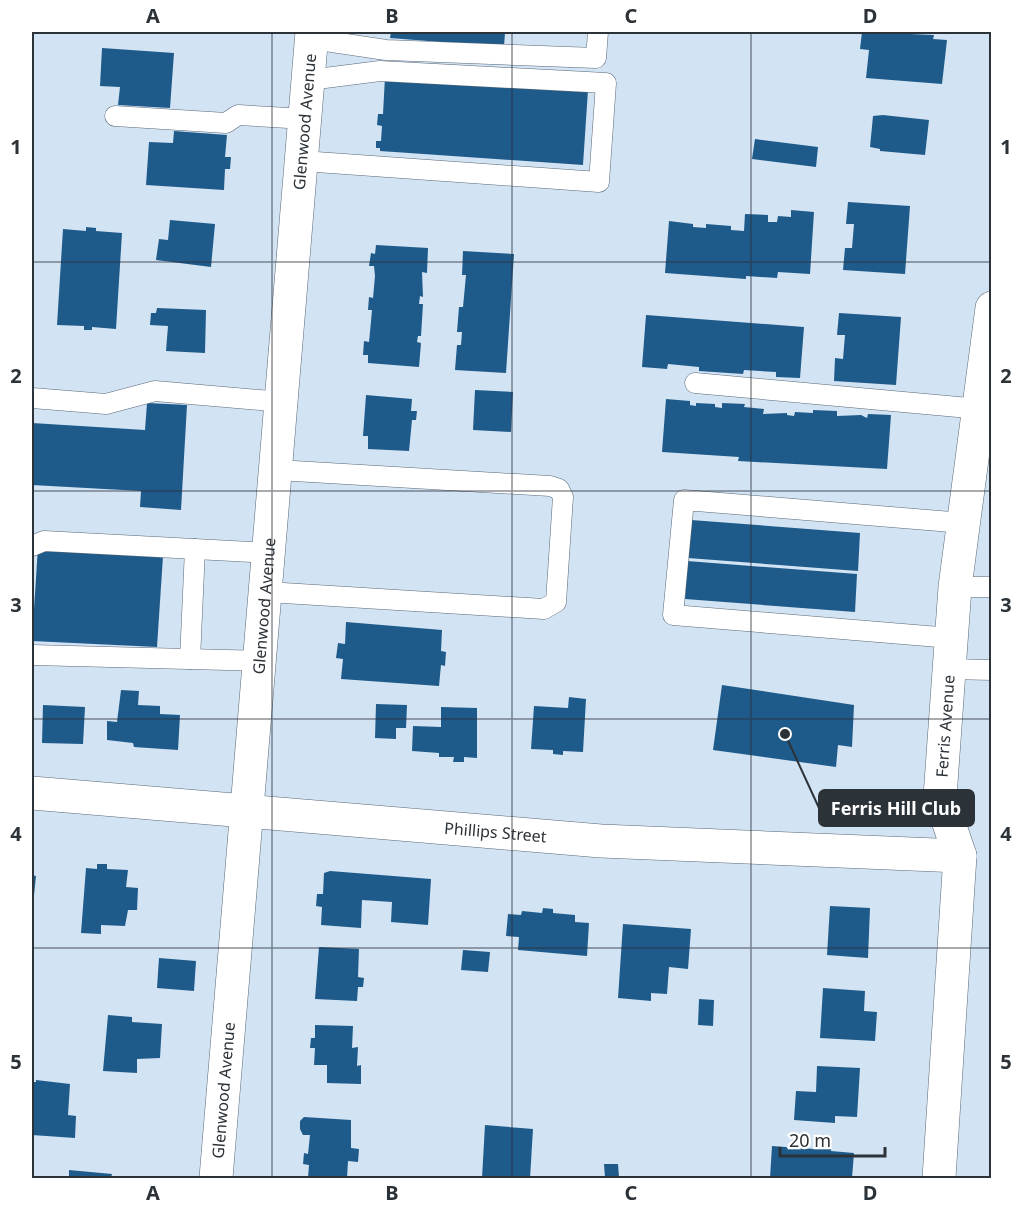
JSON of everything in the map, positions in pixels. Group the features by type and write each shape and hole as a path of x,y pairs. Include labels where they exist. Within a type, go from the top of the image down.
{"street":[{"name":"Glenwood Avenue","path":"216,1179 249,810 312,35"},
{"name":"Ferris Avenue","path":"939,1179 960,856 940,797 955,587 992,308"},
{"name":"Phillips Street","path":"32,793 601,841 960,856"}],"lane":[{"path":"312,35 386,50 596,58 598,32"},
{"path":"302,161 599,182 606,83 380,71 309,80"},
{"path":"115,116 226,123 238,115 305,119"},
{"path":"695,383 980,409"},
{"path":"32,398 106,404 155,391 282,402"},
{"path":"267,592 544,609 552,607 556,602 564,497 559,489 550,486 277,470"},
{"path":"964,523 684,500 673,615 949,654 992,670"},
{"path":"32,546 44,541 270,552"},
{"path":"190,659 195,549"},
{"path":"955,587 992,586"},
{"path":"32,655 261,661"}],"building":[{"path":"391,32 505,32 504,47 390,38"},
{"path":"862,32 934,35 933,39 947,40 942,84 866,78 869,50 860,49"},
{"path":"102,48 174,53 170,108 118,105 120,87 100,86"},
{"path":"385,77 588,90 583,165 380,151 380,148 376,148 376,141 381,141 382,126 377,125 378,114 383,114"},
{"path":"873,116 929,120 925,155 880,151 880,149 870,147"},
{"path":"174,131 227,135 225,157 231,157 230,169 225,169 224,190 146,185 149,142 173,143"},
{"path":"755,139 818,147 816,167 752,159"},
{"path":"848,202 910,206 905,274 843,270 845,248 852,248 854,224 846,224"},
{"path":"791,210 814,212 810,274 778,272 777,278 746,276 746,279 665,273 669,221 693,224 693,227 706,228 706,224 731,226 731,230 744,231 745,214 768,215 768,222 777,222 778,216 791,217"},
{"path":"170,220 215,224 211,267 156,260 159,239 168,240"},
{"path":"86,227 96,228 96,231 122,233 116,329 92,327 92,330 84,330 84,326 57,325 63,229 86,231"},
{"path":"376,245 428,248 427,273 422,272 423,297 420,296 419,304 423,304 421,336 418,336 417,342 421,343 419,367 368,363 368,355 363,355 364,341 369,342 372,310 368,310 369,297 373,298 375,276 374,266 369,266 371,253 375,254"},
{"path":"463,251 514,254 506,373 455,370 457,345 461,345 462,332 457,332 459,307 463,307 466,275 462,275"},
{"path":"157,308 206,310 205,353 166,351 168,326 150,325 151,313 156,313"},
{"path":"839,313 901,317 896,385 834,381 835,358 843,359 845,335 837,335"},
{"path":"646,315 804,327 800,378 776,377 776,372 744,370 743,374 699,371 699,367 668,364 667,369 642,367"},
{"path":"475,390 513,392 511,432 473,430"},
{"path":"366,395 412,399 411,411 417,411 416,420 412,420 409,451 368,449 368,436 363,436"},
{"path":"666,399 690,401 690,405 696,406 696,403 715,404 715,407 722,408 722,403 745,404 744,407 764,409 763,414 787,413 787,415 794,416 795,412 813,413 813,410 837,411 837,416 861,415 867,418 868,414 891,415 887,469 738,461 739,457 662,452"},
{"path":"147,403 187,405 181,510 140,507 141,491 32,485 32,423 145,430"},
{"path":"691,520 860,533 858,571 688,558"},
{"path":"38,546 163,556 157,647 32,641"},
{"path":"687,561 857,574 855,612 685,599"},
{"path":"346,622 442,630 441,651 446,652 445,666 441,665 439,686 341,679 343,659 336,658 338,643 345,644"},
{"path":"722,685 854,705 852,747 838,745 836,767 713,750"},
{"path":"121,690 139,691 138,705 160,706 160,714 180,715 178,750 134,747 133,743 107,740 107,721 117,722"},
{"path":"569,697 586,699 583,752 563,751 563,755 553,754 553,750 531,749 534,706 568,708"},
{"path":"376,704 407,705 406,728 396,728 396,739 375,738"},
{"path":"43,705 85,707 83,744 42,743"},
{"path":"441,707 477,708 477,758 464,757 464,762 453,762 454,757 439,757 439,753 412,751 413,726 441,727"},
{"path":"97,864 107,864 107,869 128,870 126,887 138,888 137,910 128,910 125,926 101,925 101,934 81,933 86,868 97,869"},
{"path":"330,871 431,879 428,925 391,922 392,902 362,900 361,928 321,925 322,907 316,906 317,894 323,894 324,873"},
{"path":"32,875 36,876 33,905 32,905"},
{"path":"830,906 870,908 868,958 827,955"},
{"path":"543,908 553,909 553,913 575,915 575,922 589,923 587,956 518,950 519,937 506,936 508,914 521,915 522,911 542,913"},
{"path":"623,924 691,929 688,969 669,967 667,994 651,993 651,1001 618,998"},
{"path":"319,947 359,949 358,977 364,978 363,987 358,987 357,1001 315,999"},
{"path":"463,950 490,952 488,972 461,970"},
{"path":"159,958 196,961 194,991 157,988"},
{"path":"823,988 865,991 864,1011 877,1012 875,1041 820,1038"},
{"path":"699,999 714,1000 713,1026 698,1025"},
{"path":"108,1015 132,1017 132,1022 162,1024 160,1058 137,1059 137,1073 103,1071"},
{"path":"315,1025 353,1026 352,1048 358,1047 357,1066 361,1065 361,1084 327,1083 327,1065 314,1065 315,1048 310,1048 311,1038 315,1038"},
{"path":"817,1066 860,1068 857,1117 835,1116 835,1123 794,1120 796,1091 816,1092"},
{"path":"36,1080 70,1084 68,1115 76,1116 75,1138 32,1135 32,1082"},
{"path":"304,1117 351,1120 351,1148 359,1149 358,1162 348,1161 347,1178 308,1178 309,1165 303,1164 304,1153 308,1154 310,1135 303,1135 300,1129 300,1121"},
{"path":"485,1125 533,1129 530,1178 482,1178"},
{"path":"815,1142 832,1143 831,1151 854,1153 852,1178 770,1178 772,1146 814,1149"},
{"path":"604,1164 618,1164 619,1177 605,1177"},
{"path":"69,1170 112,1174 111,1178 69,1178"}],"place":[{"name":"Ferris Hill Club","path":"785,734"}]}
